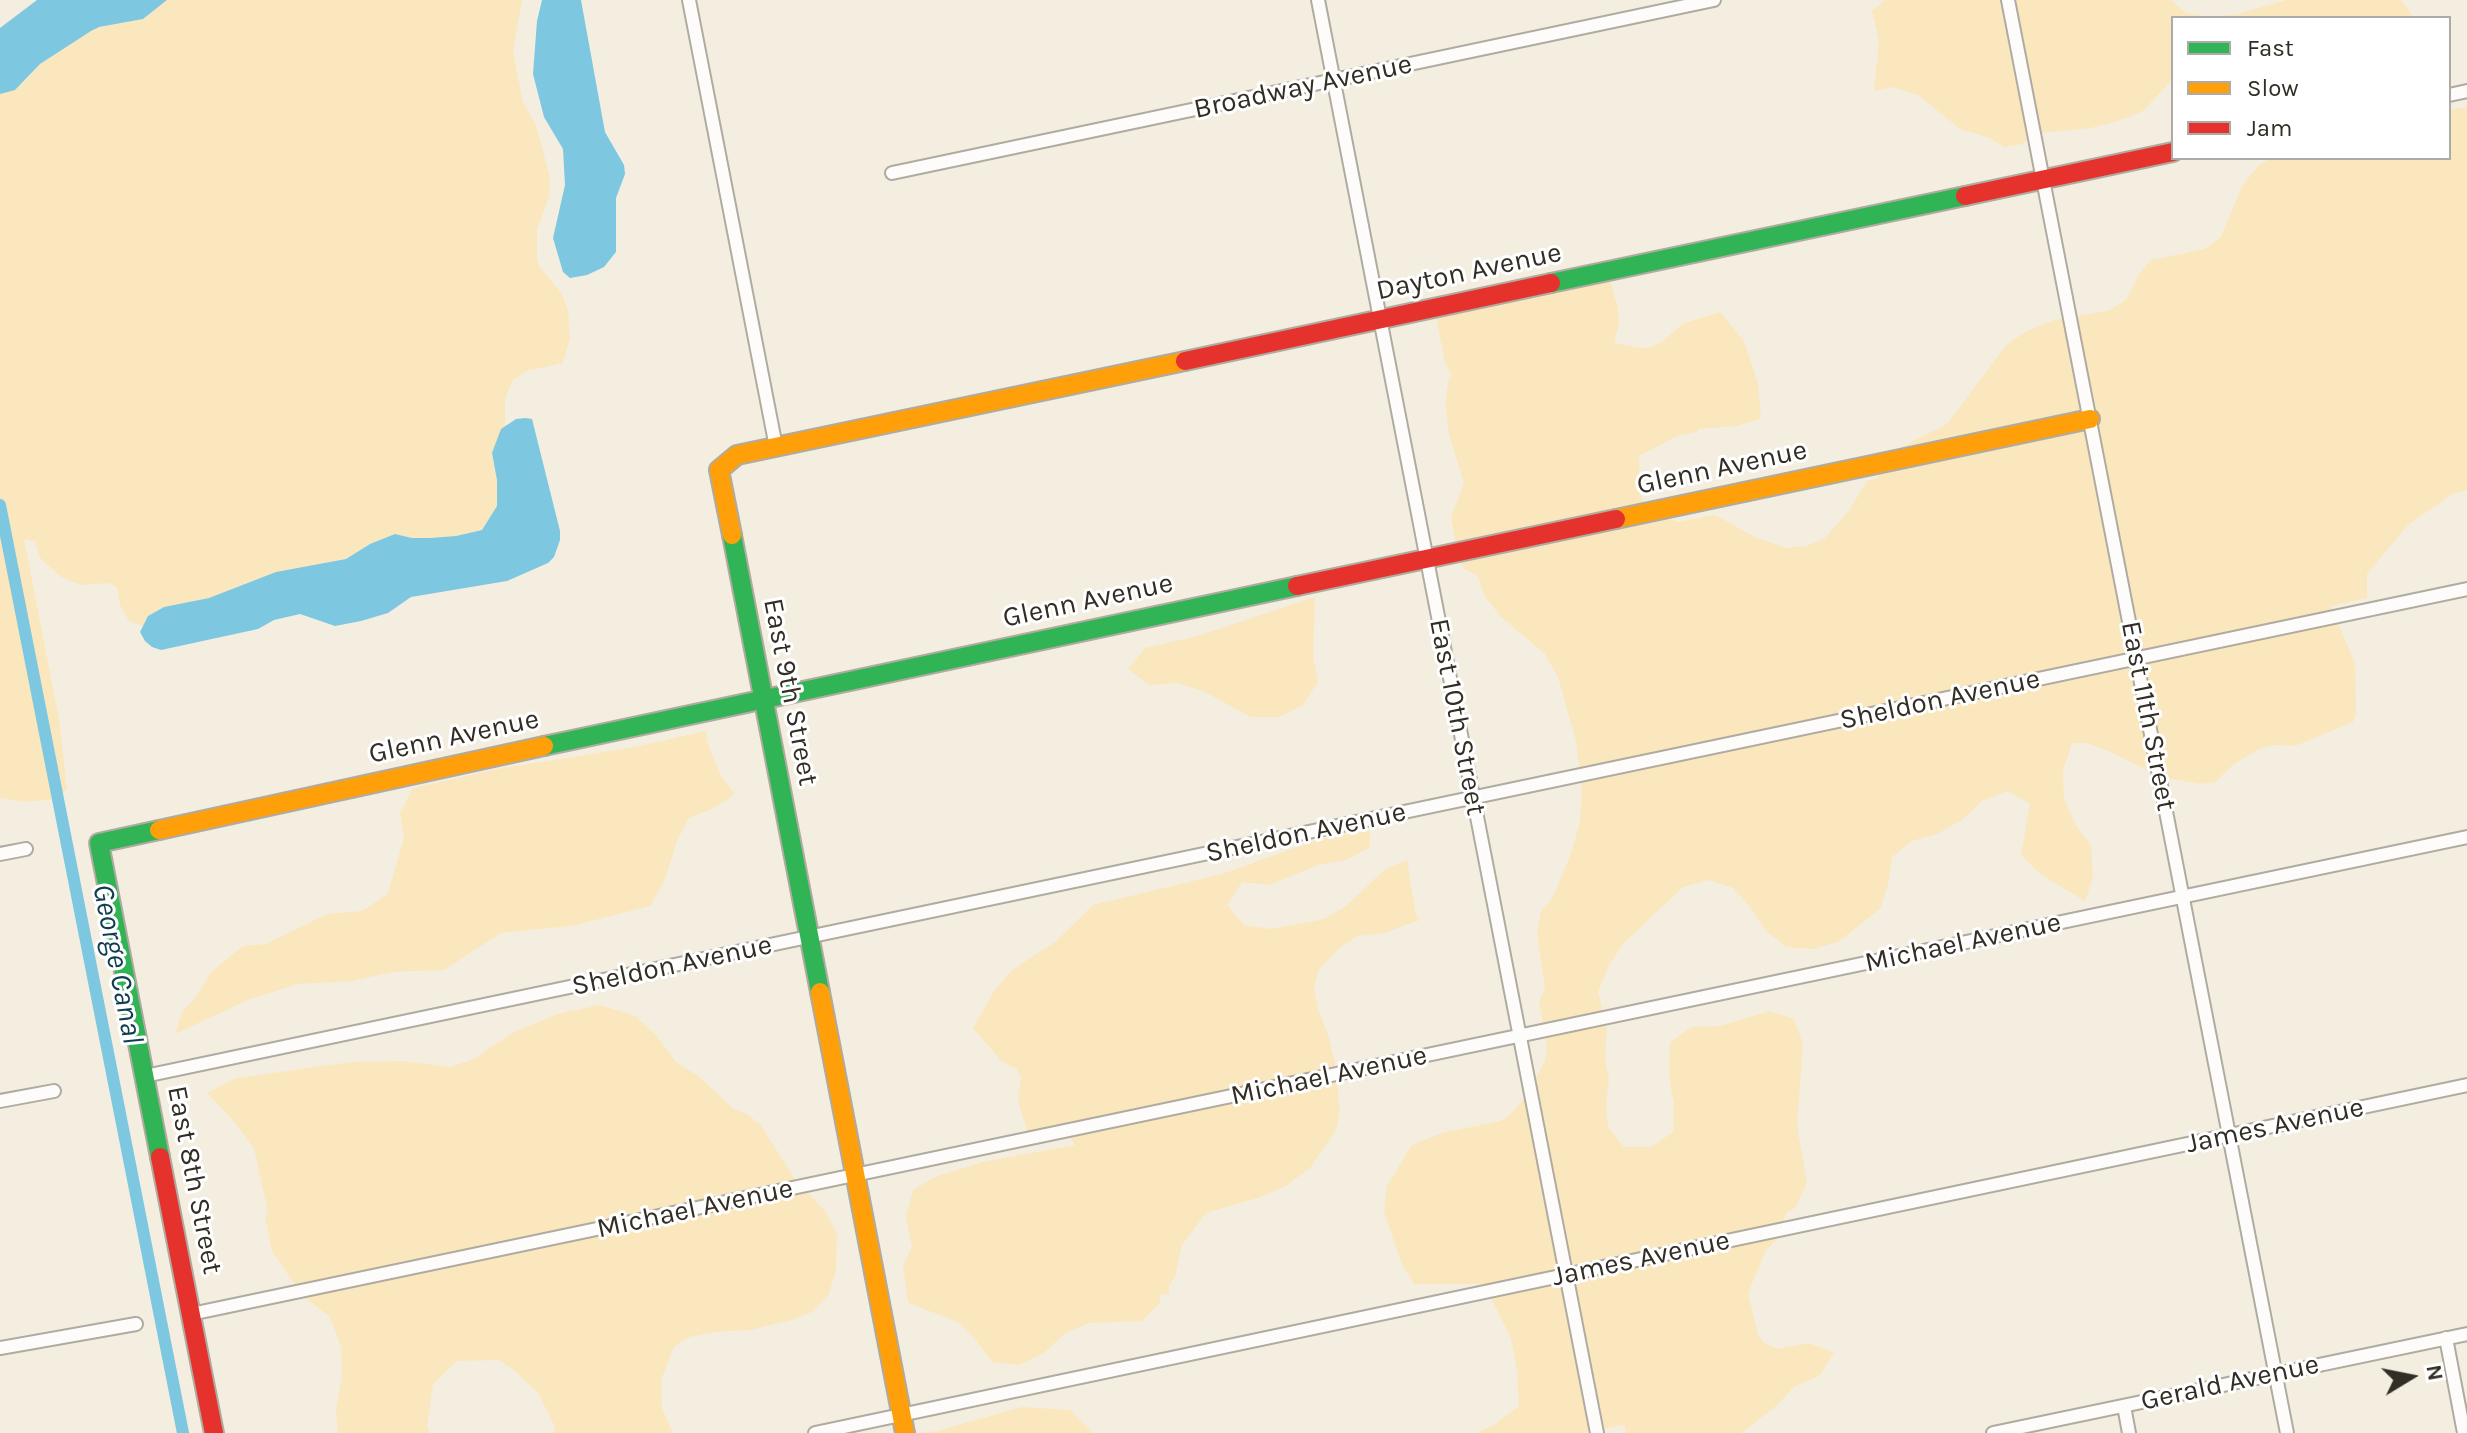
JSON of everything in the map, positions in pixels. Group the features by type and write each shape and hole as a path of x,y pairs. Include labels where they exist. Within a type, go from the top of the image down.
{"street":[{"path":"689,0 776,447"},
{"name":"East 10th Street","path":"1318,0 1597,1433"},
{"name":"Broadway Avenue","path":"892,173 1714,0"},
{"name":"East 11th Street","path":"2008,0 2287,1433"},
{"name":"Dayton Avenue","path":"776,447 2171,152"},
{"name":"Glenn Avenue","path":"99,843 762,698 2090,419"},
{"name":"East 9th Street","path":"776,447 737,455 719,470 903,1424"},
{"name":"Sheldon Avenue","path":"145,1076 2467,589"},
{"name":"Michael Avenue","path":"191,1314 2467,837"},
{"name":"East 8th Street","path":"99,843 214,1433"},
{"path":"0,854 26,849"},
{"name":"James Avenue","path":"815,1433 903,1424 1566,1275 2467,1085"},
{"path":"0,1101 54,1091"},
{"path":"0,1348 136,1324"},
{"name":"Gerald Avenue","path":"1993,1433 2467,1334"},
{"path":"2446,1338 2464,1433"},
{"path":"2124,1406 2129,1433"}],"shaded area":[{"path":"167,0 522,0 513,51 523,102 536,125 550,178 549,196 537,230 537,257 539,266 562,294 568,311 570,338 563,363 527,371 512,381 505,399 505,427 492,453 497,480 497,506 482,530 430,538 395,534 370,544 346,559 276,572 209,598 164,607 148,616 143,626 129,621 120,605 117,587 109,583 81,585 61,577 40,558 35,541 24,539 59,719 67,789 55,799 27,802 0,798 0,94 22,84 40,64 91,31 143,19"},
{"path":"1885,0 2171,0 2186,13 2206,16 2171,16 2171,81 2143,111 2091,128 2034,134 2023,144 2004,147 1990,138 1960,129 1918,95 1893,87 1874,91 1879,41 1872,11"},
{"path":"2286,0 2401,0 2413,16 2221,16"},
{"path":"2467,107 2467,490 2454,493 2408,525 2367,574 2367,598 2331,606 2355,664 2356,713 2353,722 2295,746 2275,745 2259,749 2234,764 2215,782 2200,784 2161,777 2108,751 2086,743 2072,743 2063,770 2064,799 2076,826 2091,846 2093,877 2085,901 2040,874 2021,855 2030,804 2007,791 1982,801 1962,820 1937,834 1912,841 1892,857 1880,909 1838,942 1813,949 1786,947 1765,930 1733,888 1709,880 1683,887 1624,943 1609,965 1598,992 1607,1027 1608,1127 1624,1147 1651,1147 1673,1132 1670,1043 1691,1027 1719,1026 1770,1011 1794,1019 1803,1044 1797,1126 1807,1183 1795,1208 1786,1213 1778,1239 1766,1250 1748,1293 1758,1335 1763,1342 1778,1349 1809,1343 1834,1353 1819,1376 1794,1387 1775,1407 1741,1433 1626,1433 1624,1425 1581,1433 1477,1433 1497,1423 1519,1406 1511,1338 1481,1284 1414,1284 1401,1262 1384,1212 1387,1186 1412,1145 1442,1133 1501,1121 1513,1112 1527,1095 1545,1061 1547,1046 1539,1001 1545,989 1537,932 1541,911 1552,899 1572,851 1580,821 1582,789 1576,741 1558,677 1545,654 1501,617 1484,595 1478,576 1463,568 1458,555 1451,517 1464,483 1449,434 1445,403 1452,375 1445,363 1436,316 1610,281 1618,308 1619,324 1614,343 1644,349 1659,344 1684,323 1720,312 1744,341 1758,384 1761,419 1737,426 1698,429 1639,456 1640,495 1648,507 1677,522 1715,515 1757,538 1786,548 1806,546 1824,539 1848,512 1867,481 1878,478 1880,465 1890,453 1947,424 2007,344 2027,331 2055,320 2110,310 2126,300 2139,274 2151,260 2205,249 2221,237 2242,186 2258,166 2268,160 2451,160 2451,110"},
{"path":"1315,597 1313,655 1318,682 1302,706 1279,717 1251,717 1203,691 1176,683 1149,685 1128,669 1145,648 1198,636"},
{"path":"706,731 720,774 735,794 712,809 689,818 677,841 664,882 650,906 571,926 501,933 444,970 392,972 353,981 298,984 248,1000 175,1034 182,1012 196,997 211,972 243,946 266,944 327,914 362,911 388,894 404,837 400,813 413,788 497,769 629,748"},
{"path":"1370,830 1370,847 1347,860 1318,865 1269,885 1242,882 1227,905 1244,925 1271,929 1324,919 1346,906 1384,870 1407,860 1416,915 1420,920 1384,933 1357,936 1336,951 1318,971 1314,989 1335,1064 1340,1110 1336,1130 1310,1168 1284,1187 1261,1197 1206,1213 1182,1245 1169,1294 1160,1295 1160,1303 1142,1321 1089,1323 1064,1334 1044,1353 1019,1365 992,1362 958,1322 908,1303 903,1266 912,1247 906,1216 913,1190 935,1177 983,1162 1075,1145 1064,1128 1029,1136 1018,1101 1021,1077 1016,1068 1002,1062 973,1028 994,991 1011,971 1055,942 1093,905 1222,874 1320,839"},
{"path":"600,1005 635,1016 656,1035 677,1063 697,1075 734,1109 761,1125 794,1178 825,1211 837,1233 836,1271 828,1296 812,1312 791,1320 751,1330 689,1337 674,1347 661,1380 662,1408 673,1433 553,1433 555,1427 538,1393 499,1360 457,1361 433,1384 427,1426 429,1433 338,1433 336,1410 342,1374 341,1347 330,1317 307,1299 272,1251 265,1217 268,1213 254,1148 207,1093 236,1078 352,1062 403,1061 450,1067 474,1059 512,1033 558,1014"},
{"path":"1022,1407 1070,1410 1093,1433 918,1433 937,1431"}],"water":[{"path":"37,0 167,0 143,19 91,31 40,64 15,90 0,94 0,28"},
{"path":"542,0 581,0 605,132 624,165 625,174 616,198 616,252 604,267 570,278 563,272 553,238 565,185 563,149 544,117 533,74 537,21"},
{"path":"516,419 532,419 560,531 554,557 548,563 507,581 411,597 388,613 361,621 335,626 300,614 274,620 258,629 161,650 145,641 140,632 148,616 164,607 209,598 276,572 346,559 370,544 395,534 430,538 482,530 497,506 497,480 492,453 501,429"}],"waterway":[{"name":"George Canal","path":"0,505 183,1433"}],"traffic: fast":[{"path":"1551,283 1965,196"},
{"path":"732,535 820,992"},
{"path":"544,746 1297,586"},
{"path":"159,830 99,843 160,1157"}],"traffic: slow":[{"path":"732,535 719,470 737,455 1185,361"},
{"path":"1616,519 2090,419"},
{"path":"159,830 544,746"},
{"path":"820,992 905,1433"}],"traffic: jam":[{"path":"1965,196 2171,152"},
{"path":"1185,361 1551,283"},
{"path":"1297,586 1616,519"},
{"path":"160,1157 214,1433"}]}
